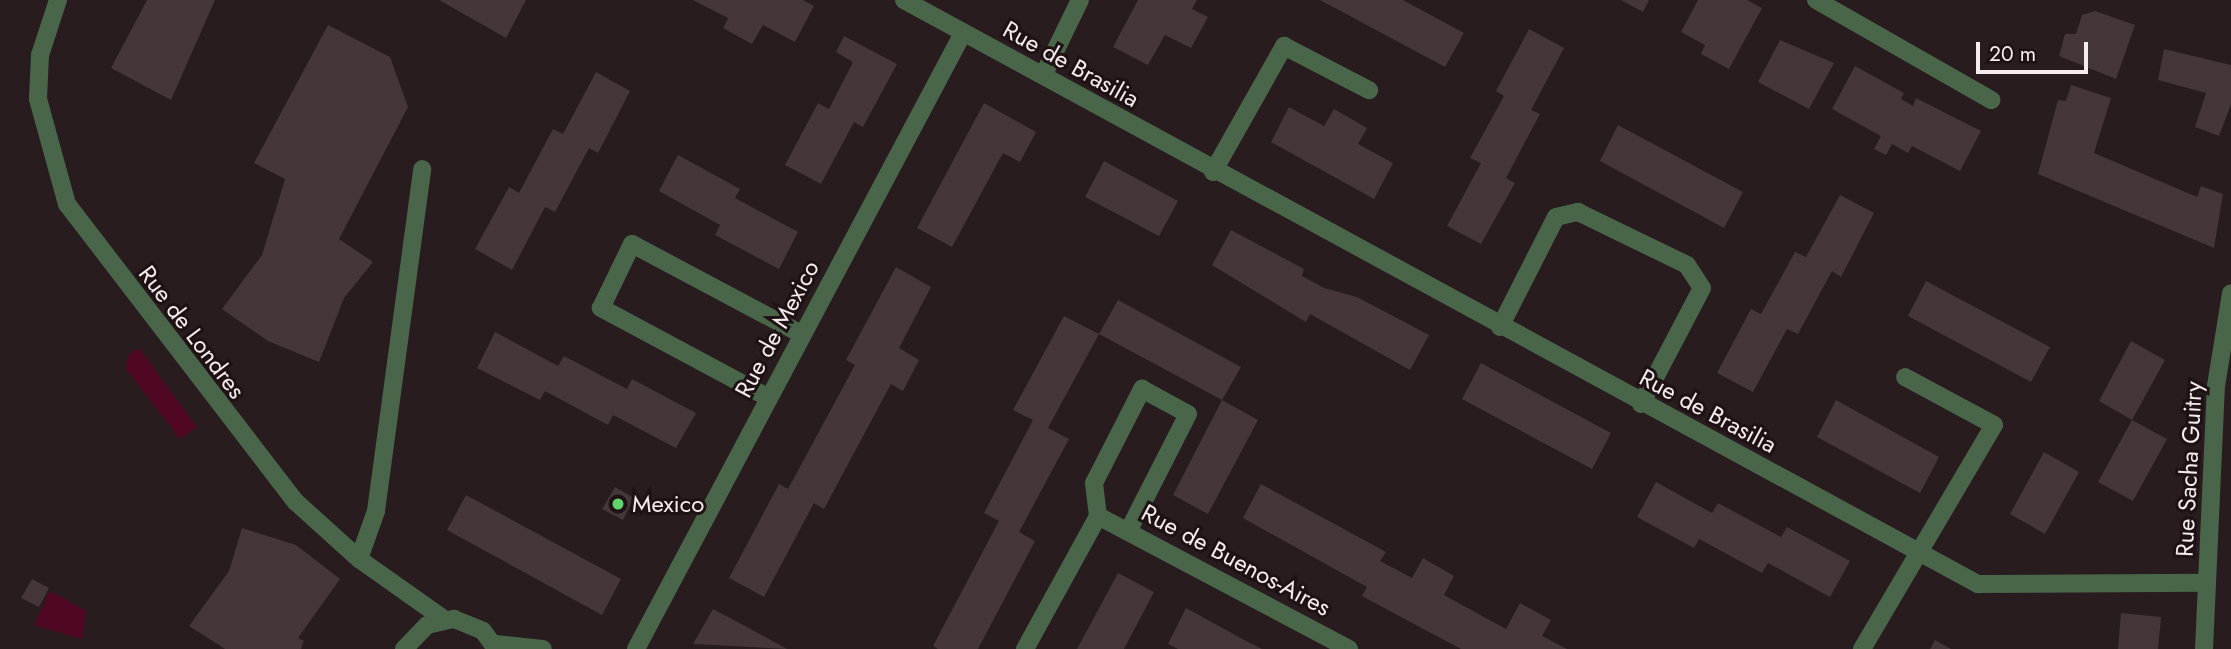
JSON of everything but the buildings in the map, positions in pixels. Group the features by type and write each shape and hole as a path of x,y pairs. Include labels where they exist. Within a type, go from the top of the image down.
{"street":[{"name":"Rue de Londres","path":"58,0 40,55 38,99 67,204 227,420 296,502 359,559 445,620 471,624 496,647"},
{"name":"Rue de Brasilia","path":"904,0 1044,74 1213,172 1641,404 1916,548 1978,584 2207,583"},
{"path":"1044,74 1080,0"},
{"path":"1816,0 1991,100"},
{"name":"Rue de Mexico","path":"636,649 963,33"},
{"path":"1213,172 1284,46 1369,90"},
{"path":"359,559 376,511 422,169"},
{"path":"1500,327 1556,217 1578,212 1687,265 1702,288 1641,404"},
{"path":"769,398 601,308 632,244 802,334"},
{"name":"Rue Sacha Guitry","path":"2204,649 2216,386 2231,293"},
{"path":"1862,649 1916,548 1994,425 1905,377"},
{"path":"1026,649 1098,516 1094,483 1142,389 1188,414 1129,530"},
{"name":"Rue de Buenos-Aires","path":"1098,516 1129,530 1349,649"},
{"path":"404,649 427,625 445,620"},
{"path":"496,647 543,649"}],"shaded area":[{"path":"139,348 197,427 180,439 126,369 129,355"},
{"path":"50,591 86,611 82,639 34,625"}],"place":[{"name":"Mexico","path":"618,504"}]}
